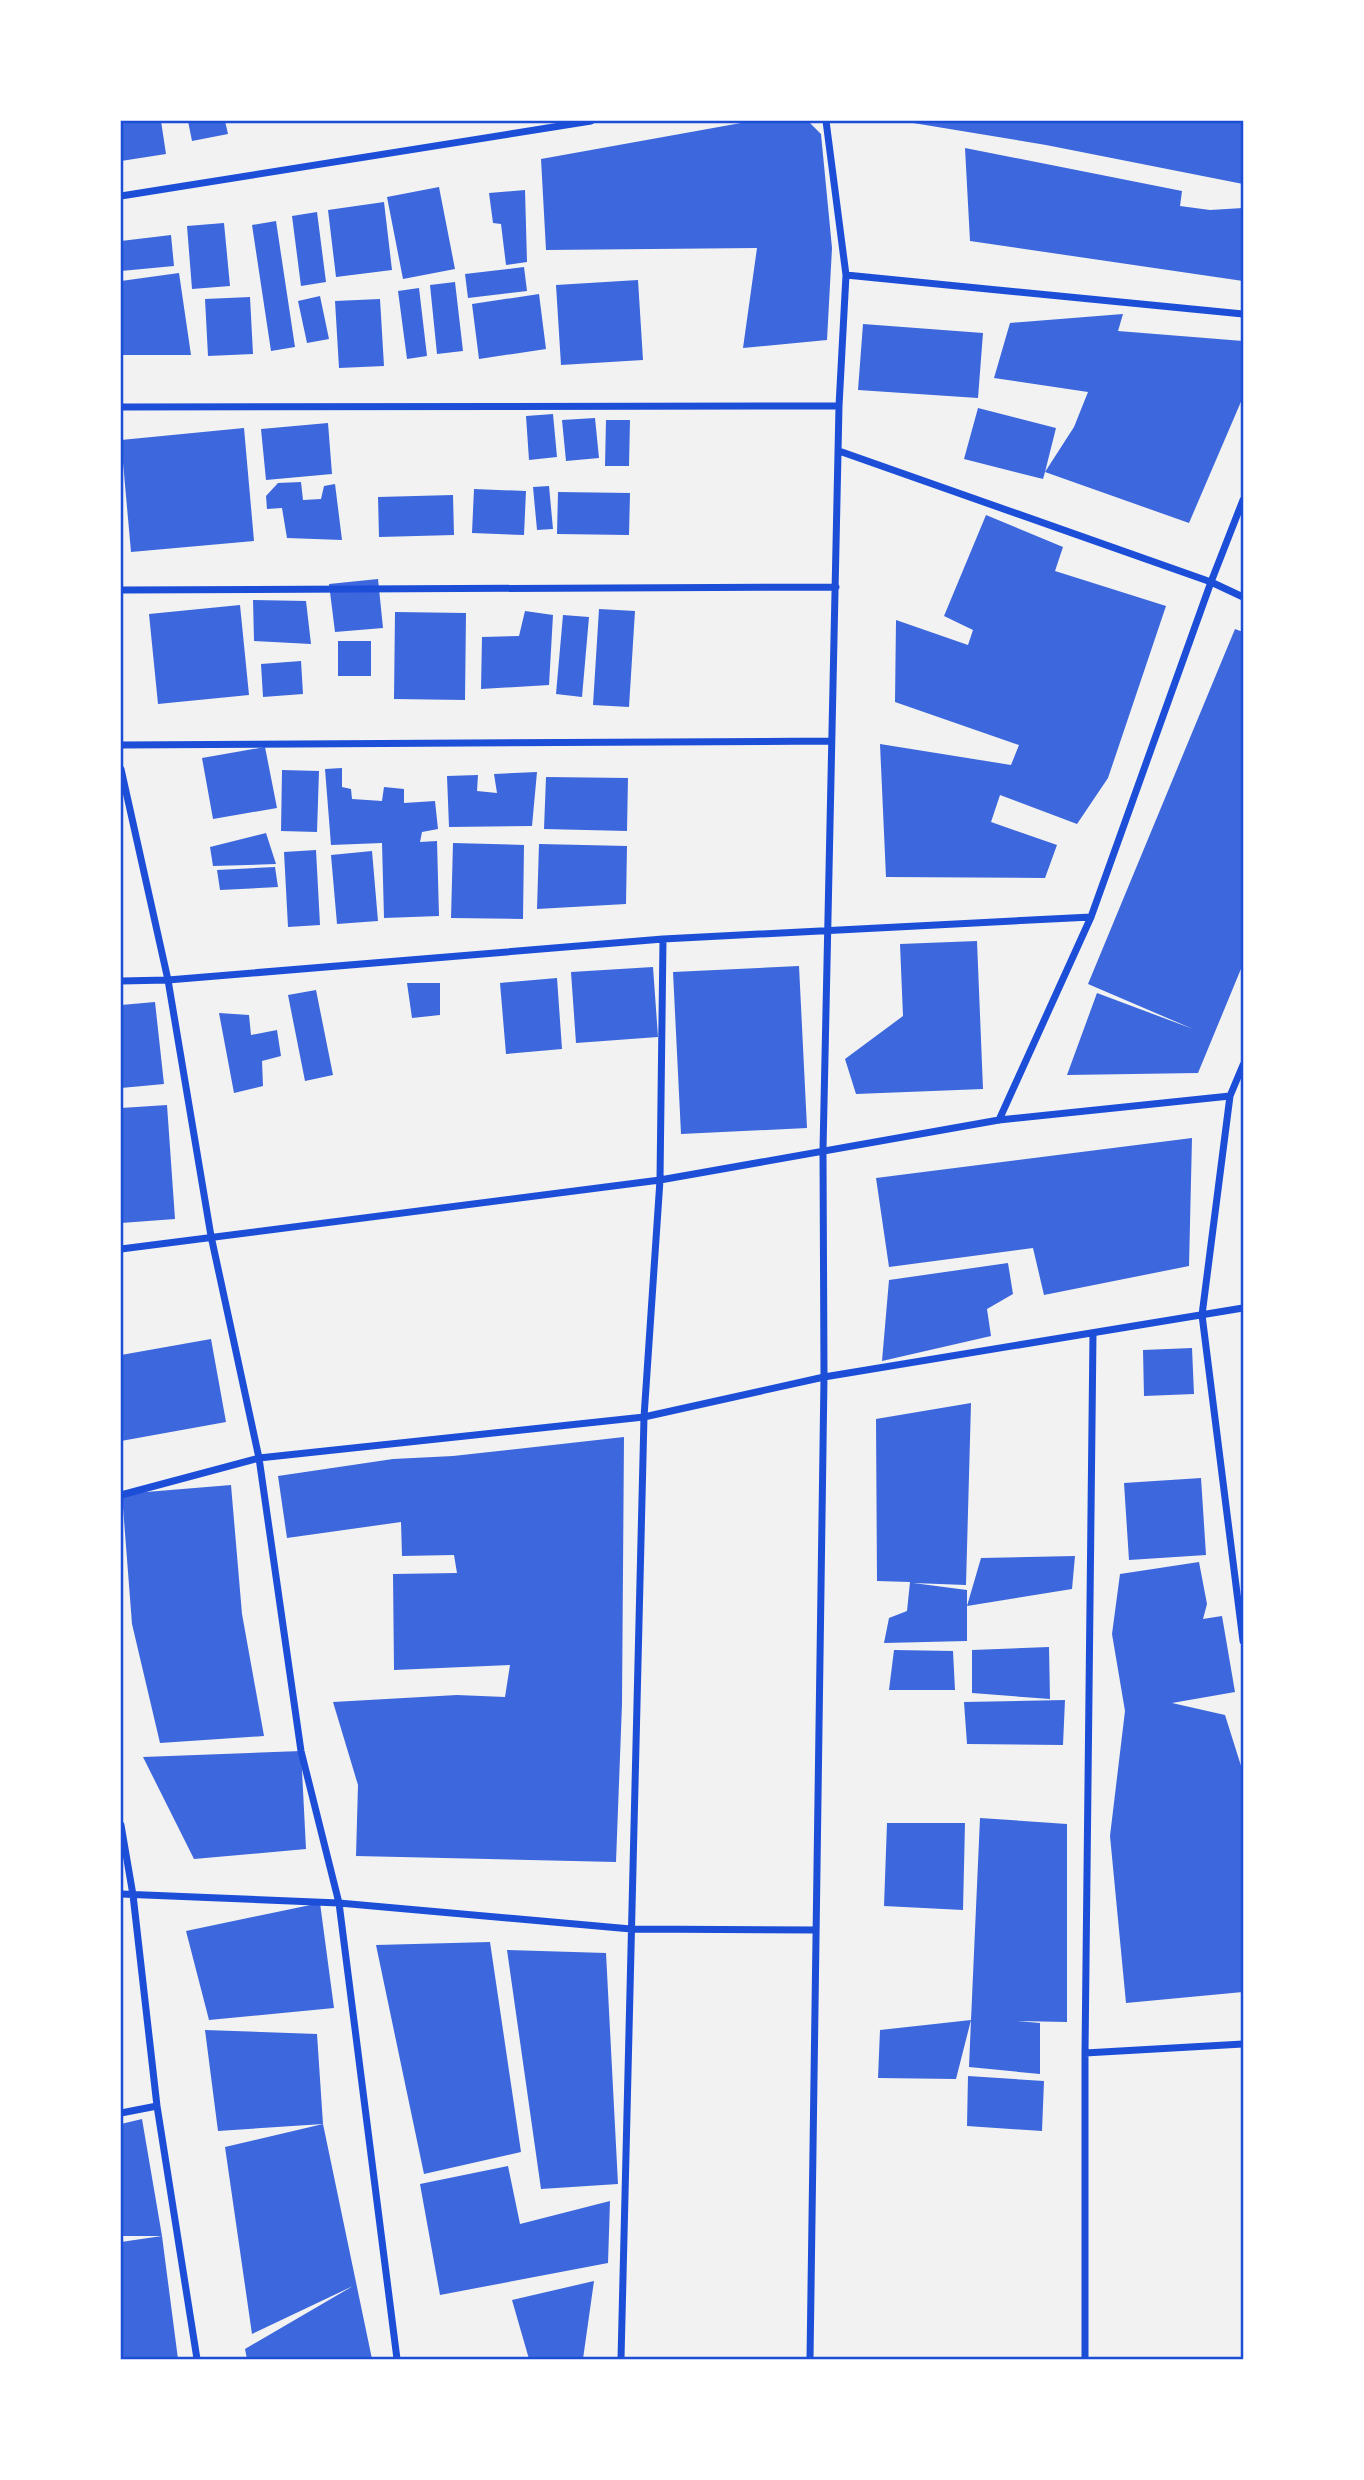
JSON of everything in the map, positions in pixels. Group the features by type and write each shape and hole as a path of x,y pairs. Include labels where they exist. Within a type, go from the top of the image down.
{"street":[{"path":"121,196 591,121"},
{"path":"810,2359 824,1377 823,1150 830,930 831,741 839,406 846,275 826,121"},
{"path":"846,275 1243,314"},
{"path":"121,407 839,406"},
{"path":"839,451 1211,582 1243,597"},
{"path":"999,1120 1091,917 1243,500"},
{"path":"121,590 836,587"},
{"path":"121,745 831,741"},
{"path":"121,769 167,980 211,1236 259,1458 301,1751 339,1903 397,2359"},
{"path":"121,981 167,980 663,939 1091,917"},
{"path":"621,2359 645,1417 660,1180 663,939"},
{"path":"1243,1065 1230,1096 1202,1315 1243,1641"},
{"path":"121,1249 660,1180 999,1120 1230,1096"},
{"path":"121,1494 259,1458 645,1417 824,1377 1243,1308"},
{"path":"1085,2359 1085,2053 1093,1333"},
{"path":"121,1825 133,1895 157,2106 197,2359"},
{"path":"121,1894 339,1903 631,1929 816,1930"},
{"path":"1085,2053 1243,2044"},
{"path":"121,2113 157,2106"}],"building":[{"path":"121,121 161,121 166,154 121,161"},
{"path":"188,121 225,121 228,134 192,141"},
{"path":"752,121 808,121 821,134 832,248 827,340 743,348 757,248 546,250 541,159"},
{"path":"901,121 1243,121 1243,184 1046,145"},
{"path":"965,148 1182,191 1180,206 1210,210 1243,208 1243,281 970,241"},
{"path":"439,187 455,269 403,279 387,197"},
{"path":"525,190 527,262 506,265 501,224 493,223 489,193"},
{"path":"384,202 392,270 336,277 328,210"},
{"path":"317,212 326,282 301,286 292,216"},
{"path":"276,221 295,347 271,351 252,225"},
{"path":"224,223 230,286 192,289 187,226"},
{"path":"171,235 174,266 121,271 121,241"},
{"path":"524,267 527,291 468,298 465,274"},
{"path":"179,273 191,355 123,355 121,281"},
{"path":"638,280 643,360 561,365 556,285"},
{"path":"455,282 463,351 437,354 430,285"},
{"path":"419,288 427,356 407,359 398,291"},
{"path":"539,294 546,349 479,359 472,304"},
{"path":"320,296 329,339 307,343 298,301"},
{"path":"250,297 253,354 208,356 205,299"},
{"path":"380,299 384,366 339,368 335,301"},
{"path":"1123,314 1118,331 1243,341 1243,397 1189,523 1045,472 1074,427 1088,392 994,378 1010,323"},
{"path":"863,324 983,333 978,398 858,390"},
{"path":"978,408 1056,428 1043,479 964,459"},
{"path":"553,414 557,457 529,460 526,416"},
{"path":"595,418 599,458 566,461 562,420"},
{"path":"606,420 630,420 629,466 605,466"},
{"path":"328,423 332,474 266,480 261,429"},
{"path":"244,428 254,541 131,552 121,440"},
{"path":"301,482 303,500 321,499 324,486 335,484 342,540 287,538 282,508 267,509 266,496 278,483"},
{"path":"549,486 553,529 537,530 533,487"},
{"path":"474,489 526,491 524,535 472,533"},
{"path":"558,492 630,493 629,535 557,534"},
{"path":"453,495 454,535 379,537 378,497"},
{"path":"986,515 1063,547 1055,571 1166,606 1108,778 1077,824 1000,795 991,822 1057,845 1045,878 886,877 880,744 1011,765 1019,745 895,702 896,620 968,645 973,630 944,616"},
{"path":"378,579 383,628 335,632 329,584"},
{"path":"253,600 306,601 311,644 254,641"},
{"path":"240,605 249,695 158,704 149,614"},
{"path":"599,609 635,611 629,707 593,705"},
{"path":"525,611 553,615 549,685 481,689 482,637 519,636"},
{"path":"395,612 466,613 465,700 394,699"},
{"path":"563,615 589,617 582,697 556,694"},
{"path":"1235,629 1243,632 1243,964 1198,1073 1067,1075 1097,993 1193,1029 1088,984"},
{"path":"338,641 371,641 371,676 338,676"},
{"path":"301,661 303,694 263,697 261,664"},
{"path":"265,747 277,808 213,819 202,758"},
{"path":"342,768 342,787 351,789 352,799 382,801 384,787 404,789 404,803 435,801 438,829 422,832 420,842 437,841 439,916 384,918 382,843 331,845 325,769"},
{"path":"282,770 319,771 317,832 281,831"},
{"path":"537,772 532,826 449,827 447,776 478,775 477,791 497,793 494,774"},
{"path":"546,777 628,778 627,831 544,829"},
{"path":"266,833 276,864 213,866 210,847"},
{"path":"453,843 524,845 523,919 451,918"},
{"path":"539,844 627,846 626,904 537,909"},
{"path":"316,850 320,925 288,927 284,852"},
{"path":"372,851 378,921 337,924 331,855"},
{"path":"275,867 278,887 220,890 217,870"},
{"path":"977,941 983,1089 856,1094 845,1059 903,1016 900,944"},
{"path":"799,966 807,1128 681,1134 673,972"},
{"path":"653,967 658,1037 576,1043 571,972"},
{"path":"557,978 562,1049 506,1054 500,983"},
{"path":"407,983 440,983 440,1015 412,1018"},
{"path":"316,990 333,1075 305,1081 288,995"},
{"path":"155,1002 164,1084 121,1088 121,1005"},
{"path":"219,1013 249,1015 251,1035 277,1030 281,1056 262,1061 263,1086 234,1093"},
{"path":"167,1105 175,1219 121,1223 121,1108"},
{"path":"1192,1138 1189,1266 1044,1295 1033,1248 889,1267 876,1178"},
{"path":"1008,1263 1013,1294 987,1309 991,1336 882,1361 889,1280"},
{"path":"211,1339 226,1422 121,1441 121,1355"},
{"path":"1192,1348 1194,1394 1144,1396 1143,1350"},
{"path":"971,1403 966,1585 913,1583 967,1590 967,1641 884,1643 889,1618 907,1611 910,1582 877,1581 876,1419"},
{"path":"624,1437 622,1704 616,1862 356,1856 358,1785 333,1702 457,1695 505,1697 510,1665 394,1670 393,1574 457,1573 454,1555 402,1556 401,1522 287,1538 278,1476 393,1459 453,1456"},
{"path":"1201,1478 1206,1555 1129,1560 1124,1483"},
{"path":"231,1485 242,1614 264,1736 160,1743 132,1624 122,1494"},
{"path":"1075,1556 1072,1589 967,1606 981,1558"},
{"path":"1199,1562 1207,1604 1203,1619 1222,1616 1235,1692 1172,1703 1225,1715 1242,1769 1243,1992 1126,2003 1110,1836 1125,1711 1112,1634 1120,1574"},
{"path":"1049,1647 1050,1699 972,1693 972,1650"},
{"path":"894,1650 953,1651 955,1690 889,1690"},
{"path":"1065,1700 1063,1745 967,1744 964,1702"},
{"path":"301,1751 306,1849 194,1859 143,1757"},
{"path":"980,1818 1067,1824 1067,2022 1017,2021 1040,2023 1040,2074 969,2067"},
{"path":"887,1823 965,1823 963,1910 884,1906"},
{"path":"320,1903 334,2008 209,2020 186,1931"},
{"path":"490,1942 521,2152 424,2174 376,1945"},
{"path":"507,1950 606,1953 618,2184 541,2189"},
{"path":"971,2020 956,2079 878,2078 880,2030"},
{"path":"205,2030 317,2034 323,2124 218,2131"},
{"path":"968,2076 1044,2081 1042,2131 967,2126"},
{"path":"142,2119 162,2236 121,2236 121,2124"},
{"path":"323,2124 372,2359 247,2359 245,2349 353,2286 252,2334 225,2147"},
{"path":"508,2166 520,2224 610,2201 608,2263 440,2295 420,2184"},
{"path":"162,2236 178,2359 121,2359 121,2242"},
{"path":"594,2281 583,2359 529,2359 512,2300"}]}
